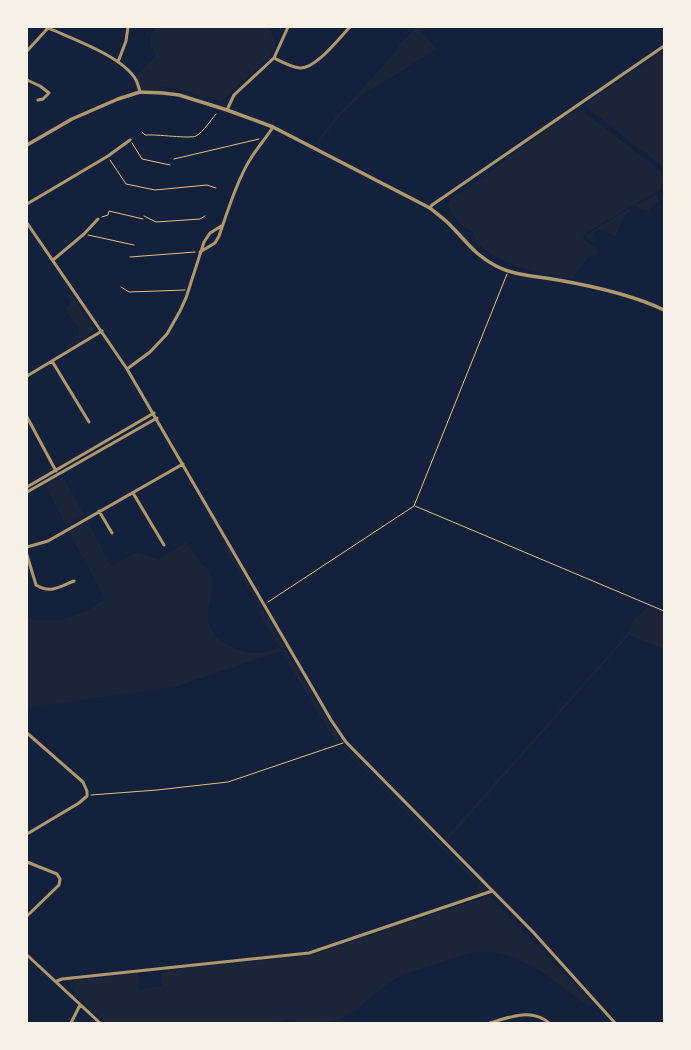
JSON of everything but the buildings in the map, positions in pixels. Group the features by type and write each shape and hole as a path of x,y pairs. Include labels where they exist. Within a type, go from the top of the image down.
{"street":[{"path":"118,62 126,41 128,27"},
{"path":"227,110 234,95 274,58 288,27"},
{"path":"274,58 294,66 302,68 307,67 318,60 350,27"},
{"path":"27,51 47,28 87,44 118,62 136,79 140,92"},
{"path":"430,208 664,46"},
{"path":"27,80 40,86 49,93 43,99 38,100"},
{"path":"27,145 72,120 118,99 140,92 179,95 227,110 273,127 430,208 451,225 465,243 481,258 508,272 559,280 623,295 647,302 664,310"},
{"path":"200,252 215,243 244,170 251,157 265,140 273,127"},
{"path":"27,204 108,156 130,140"},
{"path":"53,260 84,234 98,219"},
{"path":"27,223 127,369 157,418 331,720 346,742 533,932 615,1023"},
{"path":"127,369 150,352 167,334 180,311 200,252 207,237 215,229 223,225"},
{"path":"27,376 102,331"},
{"path":"52,361 89,422"},
{"path":"27,487 154,413"},
{"path":"27,418 56,471"},
{"path":"27,492 157,418"},
{"path":"27,547 48,541 183,464"},
{"path":"133,493 164,545"},
{"path":"99,511 112,533"},
{"path":"27,555 36,585 42,589 52,590 74,581"},
{"path":"27,733 83,782 87,791 87,796 79,803 27,834"},
{"path":"27,862 57,874 60,879 59,884 27,916"},
{"path":"56,981 62,979 309,953 492,891"},
{"path":"27,955 100,1023"},
{"path":"71,1023 80,1005"},
{"path":"490,1023 521,1015 540,1017 549,1023"}],"path":[{"path":"142,132 145,135 156,134 189,137 195,136 216,114"},
{"path":"174,159 261,139 265,140"},
{"path":"130,140 142,159 170,165"},
{"path":"108,156 126,184 155,190 207,185 216,188"},
{"path":"98,219 108,215 109,211 143,219"},
{"path":"144,216 156,222 200,219 205,216"},
{"path":"84,234 134,245"},
{"path":"130,257 200,252"},
{"path":"264,605 414,506 508,272"},
{"path":"121,287 129,292 188,290"},
{"path":"414,506 664,611"},
{"path":"87,796 228,782 346,742"}],"shaded area":[{"path":"155,27 269,27 276,46 270,56 221,101 181,90 159,86 159,90 143,89 136,77 156,55 150,41"},
{"path":"417,27 437,49 364,94 345,110 320,141 318,146 316,144 326,128 393,55 400,44"},
{"path":"664,50 664,168 584,105"},
{"path":"580,109 664,174 661,190 585,234 583,239 599,250 596,256 589,257 572,279 533,271 496,256 485,249 476,240 472,232 458,221 448,205 452,198 483,178 524,146 576,110"},
{"path":"656,194 659,201 653,204 650,212 634,206"},
{"path":"630,208 631,210 623,217 616,236 600,229 595,232 591,241 586,238 587,234"},
{"path":"70,293 94,330 63,350 62,349 78,339 80,329 65,309 70,305 70,300 67,296"},
{"path":"63,477 84,514 66,525 46,487"},
{"path":"88,521 111,566 137,552 158,560 186,542 198,560 211,575 212,589 208,618 213,632 225,643 249,652 265,652 280,648 281,650 286,650 340,741 337,744 281,651 177,686 27,708 27,615 35,620 61,620 86,611 105,599 69,532"},
{"path":"226,543 262,607 260,608 223,545"},
{"path":"650,606 664,613 664,649 629,635 447,841 445,838 627,634 634,619"},
{"path":"263,610 285,648 280,648 259,612"},
{"path":"342,745 483,887 484,889 482,892 475,894 478,884 345,750 339,747"},
{"path":"489,896 593,1004 592,1005 588,1006 535,968 508,955 494,952 480,952 464,955 398,977 351,1013 333,1021 321,1023 297,1023 295,1018 273,1023 106,1023 75,995 75,989 69,984 69,981 138,974 140,989 162,986 161,971 312,955"}]}
